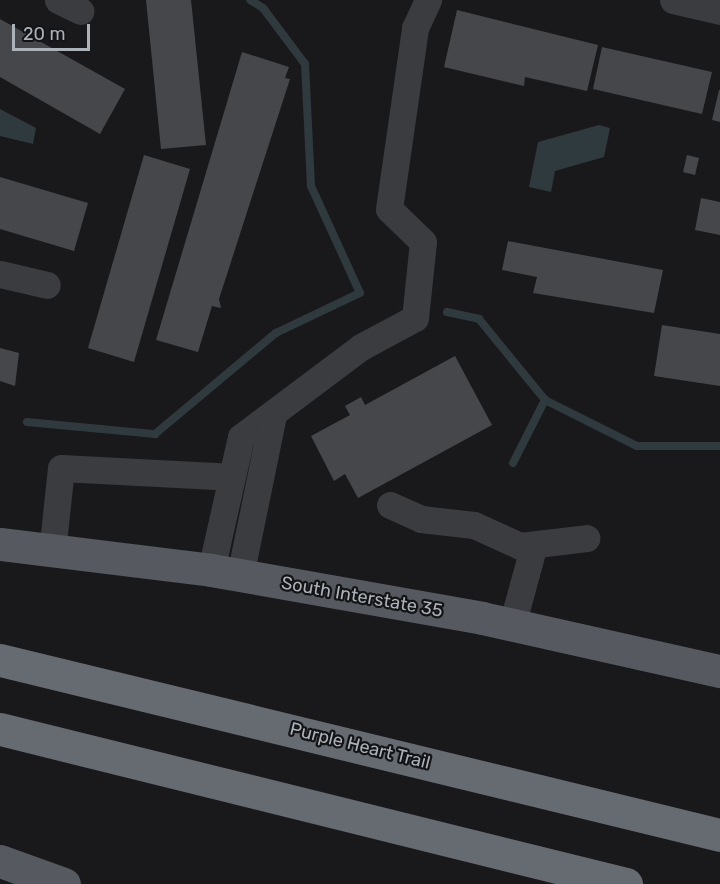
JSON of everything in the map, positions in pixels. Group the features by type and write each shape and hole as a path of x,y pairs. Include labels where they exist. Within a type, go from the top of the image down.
{"highway":[{"name":"Purple Heart Trail","path":"0,660 720,835"},
{"path":"0,729 626,884"},
{"path":"0,747 92,752"}],"main road":[{"name":"South Interstate 35","path":"0,544 226,573 512,625 720,671"},
{"path":"0,861 64,884"}],"lane":[{"path":"226,573 230,477 242,437 361,347 415,318 423,242 389,209 415,28 428,0"},
{"path":"673,0 720,11"},
{"path":"0,274 47,285"},
{"path":"226,573 273,415"},
{"path":"52,552 61,468 230,477"},
{"path":"390,504 421,519 474,525 503,542 533,548 571,536 587,538"},
{"path":"512,625 533,548"}],"shaded area":[{"path":"0,109 36,128 33,144 0,136"},
{"path":"599,125 610,128 604,157 555,171 551,192 529,187 538,142"}],"building":[{"path":"146,0 191,0 206,145 161,149"},
{"path":"457,10 598,45 587,91 525,77 524,86 444,67"},
{"path":"0,19 125,89 100,134 0,77"},
{"path":"602,47 712,72 702,114 593,89"},
{"path":"242,52 289,67 285,78 290,79 219,299 221,308 212,306 198,352 156,340"},
{"path":"720,90 720,122 712,120"},
{"path":"144,155 190,169 134,362 88,348"},
{"path":"687,155 699,158 695,175 683,172"},
{"path":"0,177 88,203 74,251 0,229"},
{"path":"701,198 720,202 720,235 695,230"},
{"path":"508,241 663,270 654,313 533,293 537,277 502,270"},
{"path":"662,325 720,334 720,386 654,376"},
{"path":"0,348 19,353 15,386 0,381"},
{"path":"455,356 492,425 358,498 345,474 334,481 311,436 350,415 345,406 361,397 365,405"}],"waterway":[{"path":"27,422 155,434 276,333 360,293 311,186 305,64 263,8 250,0"},
{"path":"447,312 479,319 545,400 637,446 720,446"},
{"path":"513,463 545,400"}]}
